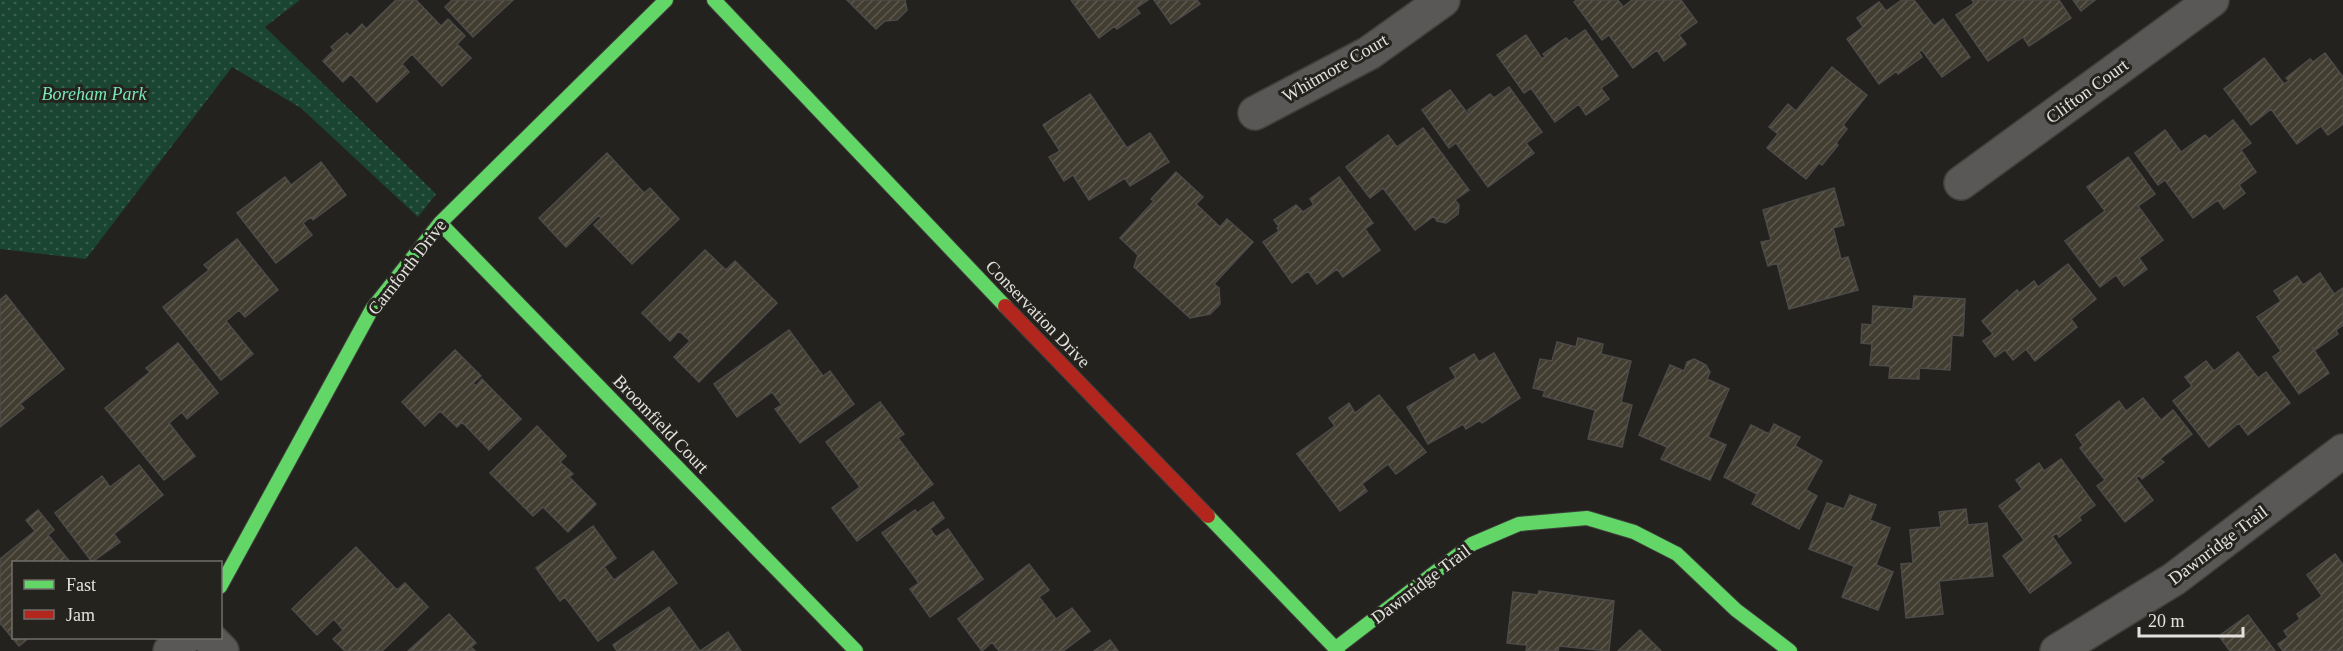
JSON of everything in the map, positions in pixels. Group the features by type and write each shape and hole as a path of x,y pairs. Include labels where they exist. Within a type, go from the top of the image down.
{"street":[{"name":"Carnforth Drive","path":"222,583 372,309 440,223 666,0"},
{"name":"Conservation Drive","path":"714,0 922,220 1337,650"},
{"name":"Whitmore Court","path":"1255,113 1369,53 1443,0"},
{"name":"Clifton Court","path":"1961,183 2212,0"},
{"name":"Broomfield Court","path":"440,223 856,651"},
{"name":"Dawnridge Trail","path":"2057,651 2174,579 2343,451"},
{"name":"Dawnridge Trail","path":"1337,650 1472,544 1519,524 1587,518 1634,532 1677,554 1736,610 1790,651"},
{"path":"170,651 184,639"},
{"path":"210,639 222,651"}],"green space":[{"name":"Boreham Park","path":"0,0 300,0 265,27 436,194 418,217 301,108 232,67 86,259 0,249"}],"building":[{"path":"396,0 416,0 441,26 448,19 465,36 457,44 471,58 442,86 412,54 402,64 409,72 377,102 351,74 343,82 323,61 334,50 331,47 347,33 350,36 362,24 366,29"},
{"path":"452,0 513,0 473,37 445,7"},
{"path":"847,0 905,0 907,10 897,20 885,21 876,29"},
{"path":"1071,0 1148,0 1136,8 1140,13 1117,29 1115,26 1099,38"},
{"path":"1154,0 1197,0 1200,4 1171,24"},
{"path":"1577,0 1618,0 1623,7 1632,0 1681,0 1697,22 1679,35 1686,44 1664,61 1657,50 1633,68 1609,35 1602,40 1574,2"},
{"path":"1902,0 1914,0 1934,26 1943,19 1970,57 1942,77 1922,50 1919,52 1922,57 1879,84 1847,39 1863,27 1857,18 1879,2 1886,11"},
{"path":"1972,0 2059,0 2071,18 2029,46 2023,37 1988,61 1956,15 1974,3"},
{"path":"2073,0 2095,0 2081,11"},
{"path":"1585,30 1618,76 1601,88 1609,99 1586,115 1579,104 1555,122 1531,88 1524,93 1497,55 1526,35 1542,59 1545,56 1543,54 1566,38 1569,41"},
{"path":"2325,53 2343,77 2343,124 2328,135 2321,126 2297,144 2271,109 2251,125 2224,89 2264,58 2284,84 2289,81 2286,78 2310,59 2313,62"},
{"path":"1832,67 1867,95 1843,125 1847,129 1836,143 1838,145 1822,165 1819,163 1806,179 1767,148 1778,134 1769,127 1788,104 1796,111"},
{"path":"1509,87 1542,132 1526,143 1534,153 1488,187 1456,143 1449,148 1422,110 1450,90 1468,114 1470,113 1468,110 1490,94 1494,98"},
{"path":"1090,94 1127,148 1150,133 1169,162 1130,186 1125,178 1089,200 1073,175 1064,181 1049,157 1060,151 1043,125"},
{"path":"2233,120 2251,143 2241,150 2256,172 2239,185 2245,193 2224,209 2218,200 2193,218 2165,180 2158,185 2135,153 2165,130 2181,152 2205,135 2209,139"},
{"path":"1423,128 1469,190 1455,200 1459,205 1458,214 1446,223 1437,221 1434,216 1415,230 1383,188 1370,198 1346,167 1388,135 1397,147"},
{"path":"607,153 644,193 650,188 679,219 632,264 594,225 601,218 599,215 566,247 539,218"},
{"path":"2128,157 2155,194 2138,206 2163,240 2139,258 2147,269 2124,286 2116,275 2100,287 2065,241 2105,211 2087,187"},
{"path":"321,162 346,195 313,220 311,217 303,223 312,235 276,263 237,213 285,177 291,185"},
{"path":"1176,172 1203,197 1196,204 1220,227 1227,219 1253,242 1214,284 1219,288 1220,304 1210,314 1190,318 1134,267 1138,255 1120,238 1154,201 1151,199"},
{"path":"1339,177 1373,223 1365,229 1380,250 1343,277 1337,269 1317,284 1308,271 1292,283 1263,242 1279,231 1274,220 1296,205 1303,212 1314,205 1310,199"},
{"path":"1834,188 1844,225 1833,228 1841,259 1848,257 1858,290 1789,309 1777,263 1768,266 1761,242 1771,240 1763,210"},
{"path":"237,239 278,290 245,317 239,310 226,321 253,354 221,380 163,307 209,270 204,265"},
{"path":"705,250 726,270 735,261 777,303 699,382 674,357 690,341 679,331 670,341 642,313"},
{"path":"2068,264 2096,299 2071,319 2077,327 2035,361 2026,349 2013,360 2005,350 1995,357 1983,341 1993,334 1982,321 2017,290 2019,293 2034,281 2038,287"},
{"path":"2320,273 2334,294 2343,288 2343,325 2336,330 2338,334 2315,350 2312,347 2329,373 2299,394 2273,357 2281,351 2257,317 2281,301 2274,291 2297,276 2303,285"},
{"path":"6,295 64,369 20,404 24,408 0,427 0,300"},
{"path":"1914,296 1965,299 1963,336 1952,335 1950,370 1919,368 1919,379 1889,378 1890,366 1870,365 1872,344 1861,343 1862,324 1872,325 1873,306 1913,309"},
{"path":"789,330 823,376 830,371 854,404 800,443 775,409 782,405 772,392 737,417 714,384"},
{"path":"1578,338 1603,344 1601,354 1631,361 1621,402 1632,405 1622,447 1588,439 1595,410 1543,396 1545,391 1533,388 1540,359 1552,361 1557,342 1576,347"},
{"path":"178,343 218,393 187,419 182,412 169,423 195,456 164,480 105,408 150,372 146,368"},
{"path":"455,350 481,376 473,383 476,386 482,379 521,419 489,450 462,422 457,427 440,411 425,426 402,402"},
{"path":"2238,352 2258,378 2266,372 2290,403 2248,435 2239,423 2209,447 2173,401 2192,386 2185,377 2206,361 2214,371"},
{"path":"1494,353 1520,398 1482,423 1480,420 1466,429 1463,424 1428,444 1407,407 1456,378 1450,368 1474,354 1479,362"},
{"path":"1694,359 1706,365 1710,372 1707,379 1729,389 1708,437 1726,445 1710,480 1661,459 1667,447 1639,435 1670,365 1684,371 1687,362"},
{"path":"1379,395 1426,452 1396,474 1388,464 1362,484 1367,491 1340,511 1297,454 1335,426 1329,418 1349,403 1355,413"},
{"path":"2143,398 2161,420 2173,410 2192,434 2160,459 2164,462 2142,479 2139,475 2136,478 2153,500 2125,522 2097,486 2105,480 2080,448 2083,445 2076,435 2119,401 2126,411"},
{"path":"880,402 904,434 898,438 933,484 857,541 832,508 860,487 826,442"},
{"path":"1774,424 1800,437 1795,446 1822,461 1806,490 1817,496 1799,529 1752,504 1757,494 1724,477 1751,425 1769,434"},
{"path":"537,426 566,456 560,462 573,474 569,477 596,504 568,532 543,507 533,516 490,473"},
{"path":"2061,459 2095,505 2079,517 2081,520 2059,537 2057,533 2052,536 2071,563 2030,593 2003,556 2024,540 1999,506 2022,489 2016,480 2039,463 2044,471"},
{"path":"139,465 163,495 114,534 120,542 91,561 55,513 102,476 110,487"},
{"path":"1850,495 1876,505 1870,520 1890,528 1876,565 1893,572 1878,610 1842,597 1854,566 1809,549 1827,503 1844,509"},
{"path":"933,502 944,518 930,529 936,537 948,529 983,579 930,617 910,589 919,583 882,533 915,510 917,513"},
{"path":"1966,509 1968,525 1987,523 1993,576 1939,581 1943,614 1906,618 1901,564 1913,563 1910,530 1941,527 1939,512"},
{"path":"38,510 54,530 48,535 69,561 12,561 12,638 0,623 0,559 35,531 26,520"},
{"path":"593,526 616,558 604,567 614,580 653,551 677,583 598,641 565,597 560,601 536,568"},
{"path":"356,547 397,590 405,583 428,607 382,651 345,651 333,639 343,630 334,619 317,635 292,609"},
{"path":"2335,554 2343,565 2343,651 2283,651 2278,644 2288,637 2284,631 2300,619 2297,614 2322,596 2307,575"},
{"path":"1029,564 1049,590 1039,597 1056,619 1072,608 1090,631 1063,651 999,651 992,642 982,651 958,619"},
{"path":"1539,591 1614,601 1609,651 1559,646 1558,651 1526,651 1527,645 1507,643 1513,592 1538,595"},
{"path":"669,607 700,651 617,651 613,645"},
{"path":"449,614 476,643 471,647 475,651 408,651"},
{"path":"2248,615 2275,651 2230,651 2219,636"},
{"path":"1640,630 1661,651 1618,651"},
{"path":"728,632 741,651 700,651"},
{"path":"13,639 28,639 19,646"},
{"path":"1110,640 1118,651 1094,651"}],"traffic: fast":[{"path":"222,583 372,309 440,223 666,0"},
{"path":"714,0 1005,306"},
{"path":"440,223 856,651"},
{"path":"1208,516 1338,651"},
{"path":"1336,648 1472,544 1519,524 1587,518 1634,532 1677,554 1736,610 1790,651"}],"traffic: jam":[{"path":"1005,306 1208,516"}]}
